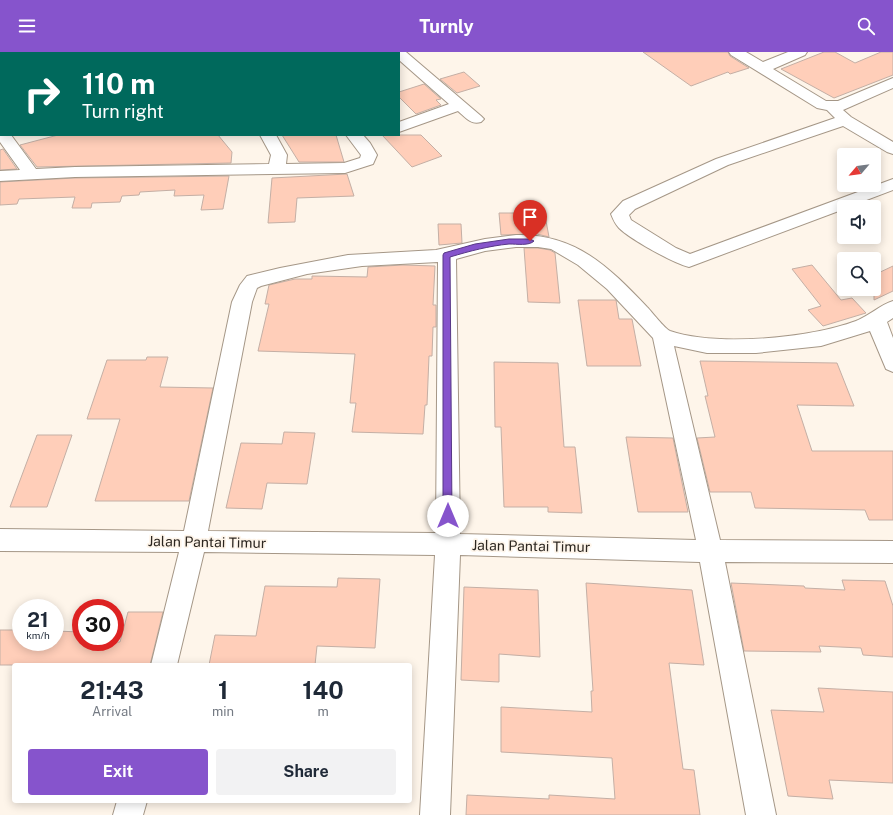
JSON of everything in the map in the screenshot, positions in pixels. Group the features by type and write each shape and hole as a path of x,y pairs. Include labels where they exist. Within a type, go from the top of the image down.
{"street":[{"path":"736,52 822,105 840,106 893,82"},
{"path":"762,68 800,52"},
{"path":"400,55 462,105 476,119"},
{"path":"400,127 462,105"},
{"path":"831,106 845,120 893,149"},
{"path":"845,120 715,165 630,205 620,214 624,223 630,228 670,252 689,261 893,184"},
{"path":"4,136 31,174"},
{"path":"268,136 278,155 279,161 274,170"},
{"path":"0,176 31,174 345,168 367,161 369,155 357,138 370,136"},
{"path":"164,663 194,542 242,302 249,285 254,281 317,266 361,260 447,255 475,247 509,242 545,242 558,245 584,260 641,312 662,336 710,551 765,815"},
{"path":"435,815 448,544 447,255"},
{"path":"662,336 707,346 756,346 821,339 876,320 893,308"},
{"path":"876,320 893,364"},
{"name":"Jalan Pantai Timur","path":"0,540 448,544 710,551 893,552"},
{"path":"128,815 131,803"}],"building":[{"path":"643,52 728,52 730,56 749,68 730,74 728,72 691,86"},
{"path":"824,52 835,52 855,63 881,52 893,52 893,75 834,98 781,69"},
{"path":"464,72 480,86 457,93 440,79"},
{"path":"424,84 441,99 436,100 441,105 416,114 400,98 400,92"},
{"path":"421,135 442,156 412,167 383,136"},
{"path":"54,136 219,136 232,152 231,163 37,167 20,145"},
{"path":"283,136 336,136 344,162 299,162"},
{"path":"3,149 17,169 0,170 0,150"},
{"path":"347,174 354,196 297,198 295,222 268,223 272,178"},
{"path":"229,176 223,209 201,210 204,195 174,196 175,190 140,192 139,195 122,196 120,202 92,203 91,208 72,208 75,197 19,199 17,204 0,205 0,182 75,178"},
{"path":"522,210 544,210 549,237 537,234 501,235 499,213 522,213"},
{"path":"438,224 461,224 462,243 439,245"},
{"path":"524,248 538,248 550,250 555,253 560,303 528,302"},
{"path":"403,265 435,266 433,305 436,305 436,327 433,327 432,356 429,356 427,405 425,405 423,434 352,432 356,403 350,403 355,354 258,351 269,304 265,304 269,285 295,279 312,279 312,276 367,277 368,267"},
{"path":"812,265 841,300 852,298 866,313 823,326 808,310 821,306 792,269"},
{"path":"893,266 893,291 874,300 874,296 881,296 881,272"},
{"path":"578,300 616,300 619,319 632,319 641,366 587,366"},
{"path":"147,357 168,357 160,387 213,388 189,501 95,501 120,419 87,419 107,360 146,360"},
{"path":"700,361 837,363 854,406 797,405 812,451 893,451 893,520 869,520 865,510 755,508 751,492 710,492 697,438 715,437 705,396 708,396"},
{"path":"494,362 558,363 564,447 575,447 582,513 548,512 548,507 504,507 501,427 495,427"},
{"path":"284,432 315,433 307,484 267,483 262,509 226,508 241,443 282,444"},
{"path":"37,435 72,435 47,507 10,507"},
{"path":"626,437 673,438 688,512 638,512"},
{"path":"338,578 380,579 375,648 317,646 315,663 209,663 215,635 256,636 265,586 337,587"},
{"path":"842,580 885,581 893,606 893,657 863,655 861,648 819,646 821,652 744,651 731,583 804,586 805,588 845,590"},
{"path":"586,583 692,590 704,665 669,663 683,769 694,770 700,815 466,815 467,795 549,799 549,795 615,799 612,758 501,752 501,707 592,712 591,691 593,691"},
{"path":"464,587 538,590 540,657 499,654 499,682 461,680"},
{"path":"128,612 163,612 150,663 12,663 12,665 0,665 0,630 12,630 12,651 64,651 64,631 72,632 72,651 124,651 124,627"},
{"path":"818,688 893,692 893,783 829,780 833,799 788,796 771,710 824,712"}],"route":[{"path":"448,516 447,255 475,247 509,242 530,241"}]}
